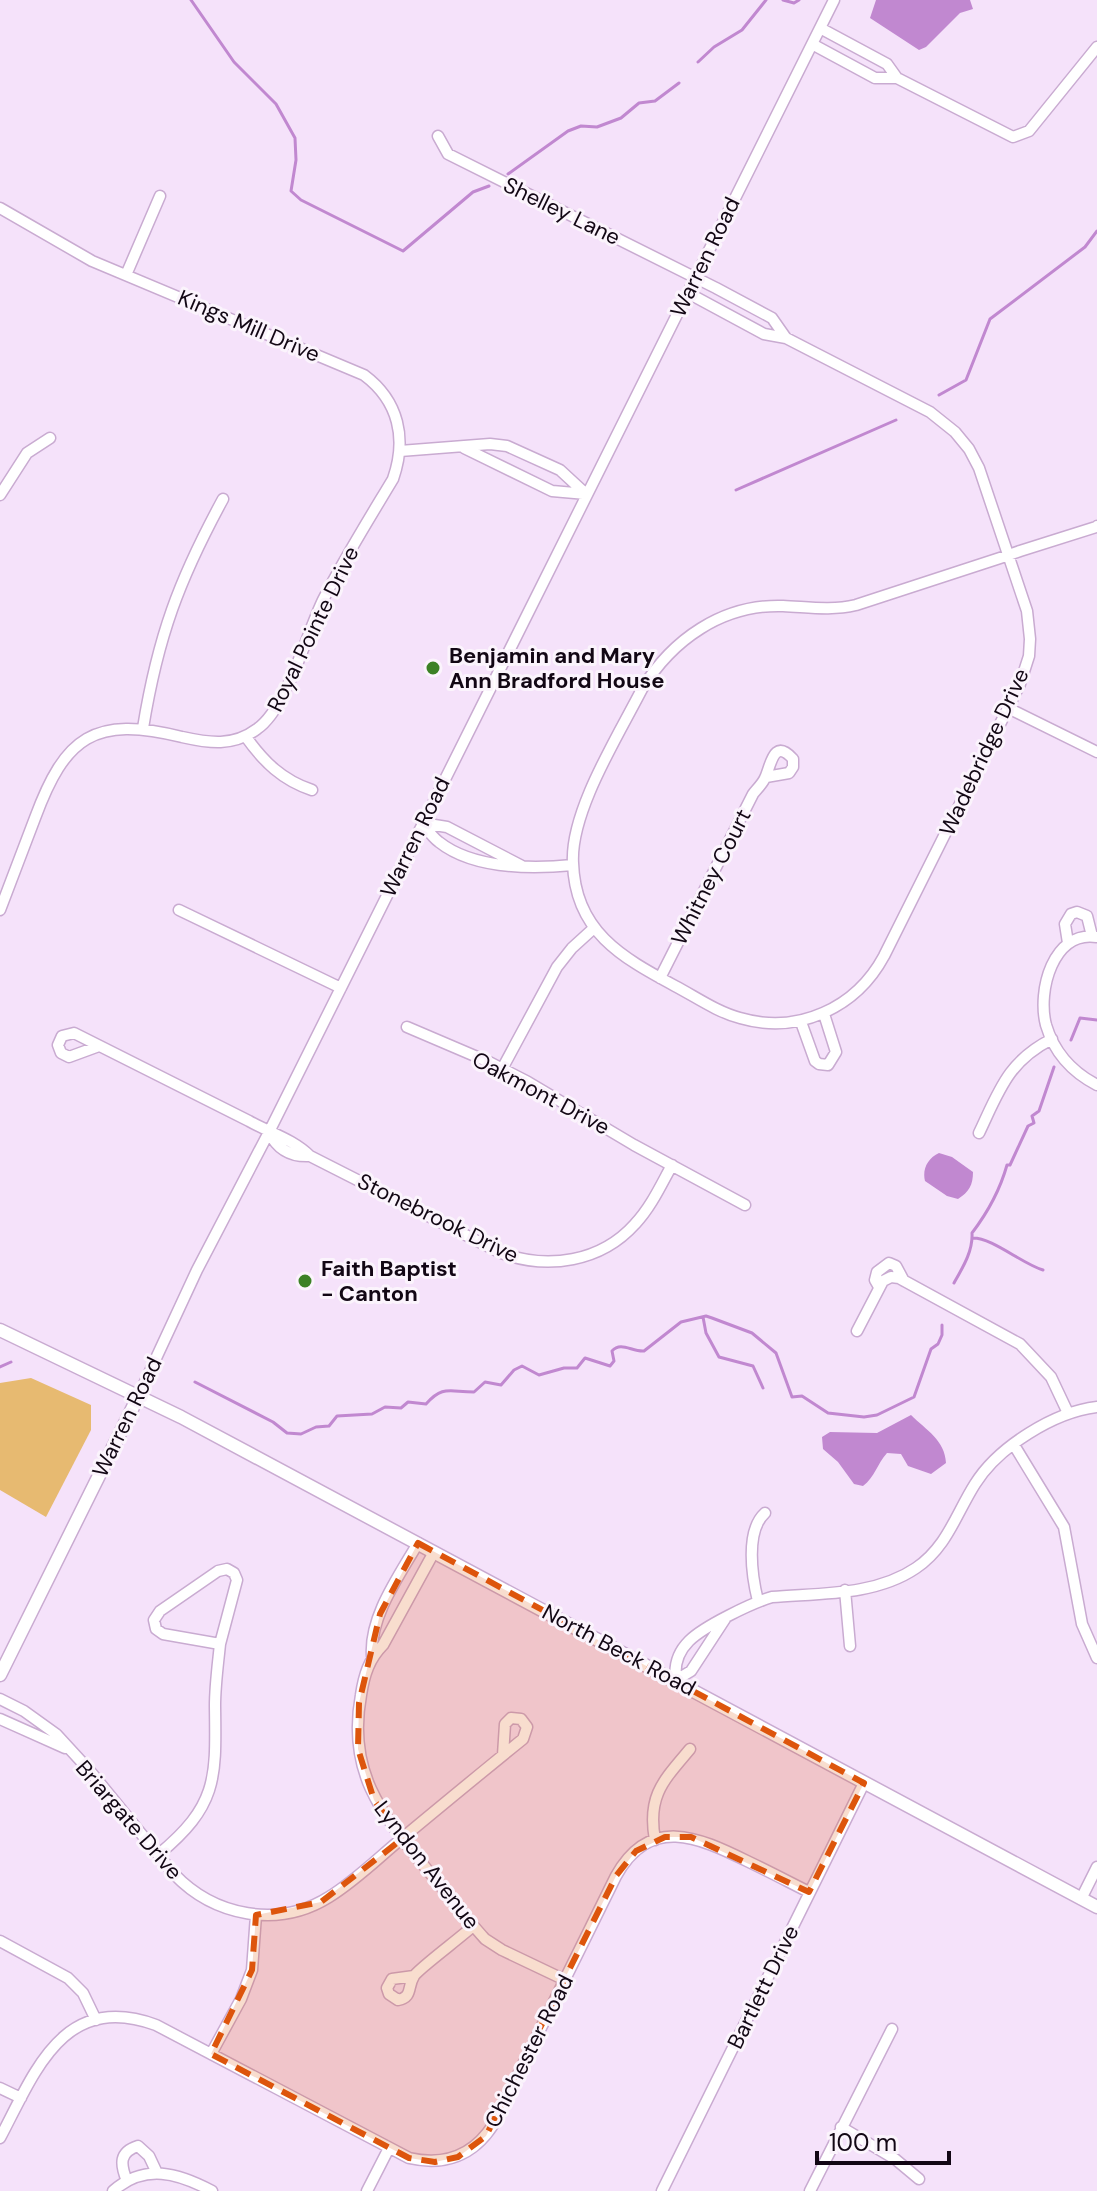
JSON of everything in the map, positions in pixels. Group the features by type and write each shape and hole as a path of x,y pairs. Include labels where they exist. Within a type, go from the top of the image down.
{"main road":[{"name":"North Beck Road","path":"0,1330 193,1424 1097,1907"},
{"name":"Warren Road","path":"0,1675 138,1397"}],"street":[{"name":"Warren Road","path":"138,1397 197,1270 269,1132 834,0"},
{"path":"820,28 887,64 897,78"},
{"path":"812,44 875,78 897,78 1013,137 1029,131 1097,47"},
{"name":"Shelley Lane","path":"438,136 448,154 695,277"},
{"path":"126,275 160,196"},
{"name":"Kings Mill Drive","path":"0,208 62,246 364,375 381,390 393,409 399,429 400,451"},
{"name":"Wadebridge Drive","path":"695,277 772,318 786,338"},
{"name":"Wadebridge Drive","path":"688,293 764,334 786,338 930,412 955,432 979,468 1027,611 1030,639 1025,673 879,966 856,993 824,1014 796,1022"},
{"path":"0,495 27,453 50,438"},
{"path":"400,451 490,444 507,446 560,470 586,494"},
{"path":"462,447 552,491 586,494"},
{"name":"Royal Pointe Drive","path":"246,737 264,724 277,706 324,599 393,479 400,451"},
{"path":"143,728 156,658 174,599 194,552 223,499"},
{"path":"824,1014 836,1052 828,1065 815,1061 796,1022 758,1022 730,1015 622,956 594,928 579,899 573,865 574,838 580,814 642,689 662,659 689,635 718,619 753,608 832,609 856,605 1097,526"},
{"path":"1008,708 1097,752"},
{"path":"0,910 48,784 60,763 78,746 97,735 119,729 143,728 211,743 246,737 275,771 291,783 312,790"},
{"name":"Whitney Court","path":"660,978 753,794 766,777"},
{"path":"422,823 439,842 492,864 525,868 573,865"},
{"path":"422,823 447,827 525,868"},
{"path":"179,910 341,988"},
{"path":"1068,943 1065,924 1071,914 1077,912 1087,916 1094,936 1068,943 1053,963 1046,983 1045,1013 1052,1039 1069,1067 1097,1085"},
{"path":"502,1069 557,967 594,928"},
{"name":"Oakmont Drive","path":"407,1027 502,1069 745,1205"},
{"path":"979,1133 1001,1086 1017,1062 1052,1039"},
{"name":"Stonebrook Drive","path":"99,1046 301,1147 310,1156 501,1253 539,1262 581,1258 616,1241 646,1212 672,1165"},
{"path":"857,1331 883,1281 891,1277 904,1281 1020,1344 1051,1377 1068,1413"},
{"path":"725,1619 691,1671 676,1680 674,1665 689,1641 725,1619 758,1601 865,1588 899,1578 929,1558 950,1533 983,1472 997,1457 1068,1413 1097,1407"},
{"path":"1014,1445 1064,1527 1082,1624 1097,1658"},
{"path":"758,1601 753,1581 752,1554 758,1520 765,1513"},
{"name":"Lyndon Avenue","path":"418,1543 380,1614 371,1639 372,1656 359,1703 358,1749 362,1767 374,1800 402,1839 485,1939 565,1980"},
{"name":"Lyndon Avenue","path":"372,1656 383,1645 434,1552"},
{"path":"159,1854 191,1824 212,1785 217,1758 215,1701 220,1644 237,1580 234,1573 227,1569 218,1571 160,1611 154,1620 156,1629 163,1634 220,1644"},
{"path":"845,1590 850,1646"},
{"name":"Briargate Drive","path":"0,1699 49,1728 90,1771 181,1882 201,1897 227,1909 256,1915 291,1913 321,1902 339,1891 503,1755"},
{"name":"Briargate Drive","path":"0,1719 67,1749"},
{"path":"690,1749 656,1794 651,1819 655,1840 677,1835 702,1840 809,1892"},
{"name":"Bartlett Drive","path":"662,2191 864,1783"},
{"name":"Chichester Road","path":"96,2020 122,2017 146,2021 409,2158 435,2162 458,2157 479,2144 493,2125 621,1866 636,1851 655,1840"},
{"path":"1081,1899 1097,1867"},
{"path":"211,2054 241,1999 252,1970 256,1915"},
{"path":"414,1976 473,1926"},
{"path":"0,1941 68,1978 83,1993 96,2020 73,2029 54,2044 40,2062 0,2138"},
{"path":"810,2191 892,2029"},
{"path":"0,2088 21,2098"},
{"path":"841,2127 910,2169 919,2179"},
{"path":"127,2181 122,2157 127,2150 138,2146 149,2156 157,2173"},
{"path":"367,2191 389,2148"},
{"path":"113,2191 140,2175 157,2173 179,2175 212,2191"}],"highlighted area":[{"path":"418,1543 864,1783 809,1892 691,1837 665,1837 636,1851 616,1876 486,2136 458,2157 435,2162 409,2158 211,2054 252,1970 256,1915 321,1902 402,1839 374,1800 358,1749 359,1703 380,1614"}],"shaded area":[{"path":"876,0 970,0 973,9 960,13 926,47 919,50 870,18"},
{"path":"939,1153 952,1157 973,1172 970,1188 958,1199 947,1196 925,1181 927,1164"},
{"path":"31,1378 91,1405 91,1430 46,1517 0,1490 0,1383"},
{"path":"911,1415 934,1436 945,1455 946,1463 931,1474 908,1466 901,1454 887,1453 863,1486 854,1484 838,1462 823,1449 822,1437 830,1432 877,1433"}],"waterway":[{"path":"191,0 234,62 276,104 295,138 296,160 291,191 301,200 403,251 473,192 489,186"},
{"path":"698,62 714,47 742,30 766,0"},
{"path":"783,0 794,3 799,0"},
{"path":"508,174 568,131 581,126 597,127 621,118 639,103 655,101 679,83"},
{"path":"939,395 966,380 990,319 1085,247 1097,231"},
{"path":"736,490 896,420"},
{"path":"1071,1040 1080,1018 1097,1020"},
{"path":"954,1283 969,1253 972,1233 993,1200 1028,1126 1034,1123 1032,1116 1039,1111 1054,1067"},
{"path":"972,1238 989,1242 1043,1270"},
{"path":"195,1382 273,1422 287,1433 301,1434 316,1427 329,1426 337,1416 372,1414 385,1407 401,1408 408,1402 426,1404 442,1392 474,1392 485,1382 501,1385 514,1370 522,1366 539,1375 577,1368 585,1358 610,1366 614,1361 612,1351 615,1348 644,1351 681,1322 706,1316 752,1333 776,1353 792,1397 802,1396 828,1413 864,1417 877,1415 914,1397 931,1349 938,1344 942,1335 942,1325"},
{"path":"703,1317 706,1333 719,1357 753,1366 763,1388"},
{"path":"0,1367 11,1362"}],"place":[{"name":"Benjamin and Mary Ann Bradford House","path":"433,668"},
{"name":"Faith Baptist - Canton","path":"305,1281"}]}
